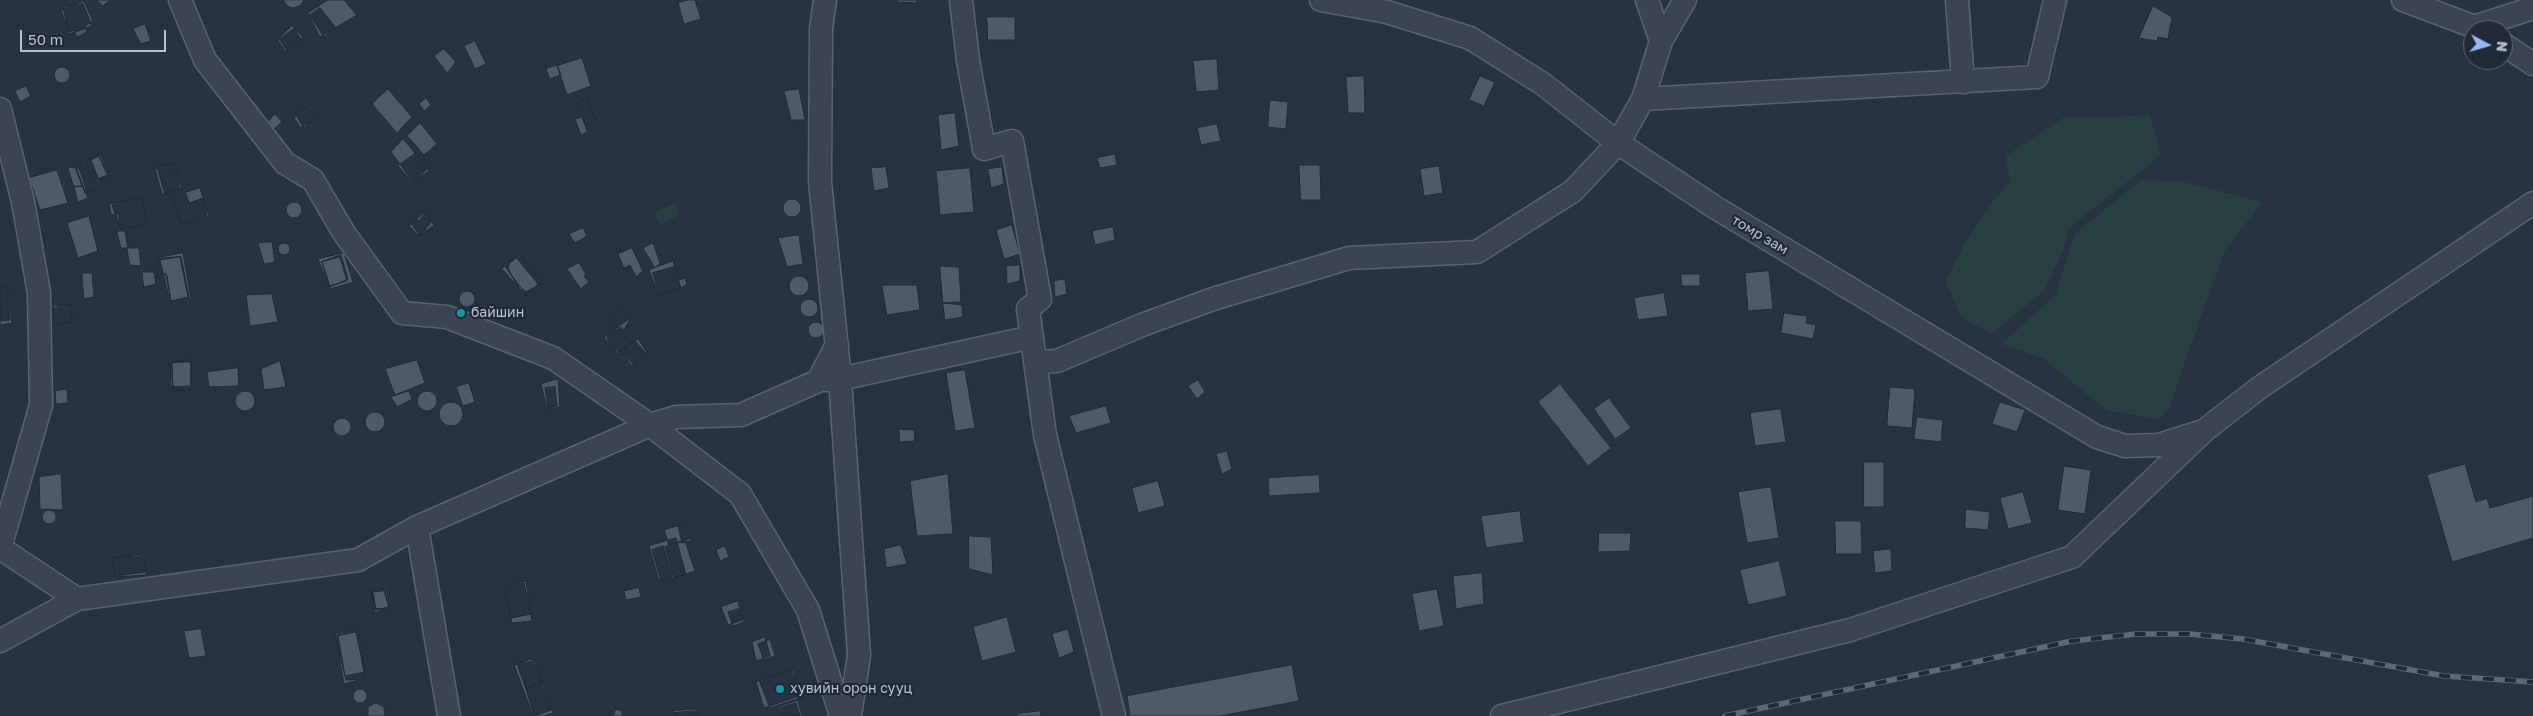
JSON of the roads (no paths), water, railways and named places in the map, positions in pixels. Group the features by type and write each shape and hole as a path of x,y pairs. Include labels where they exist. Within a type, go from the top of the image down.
{"street":[{"path":"180,0 205,60 285,163 313,180 344,233 402,312 448,317 553,358 650,425 740,494 808,610 841,716"},
{"path":"826,0 821,29 820,182 837,344 829,380 859,655 850,716"},
{"path":"961,0 968,60 984,149 1012,141 1040,299 1028,309 1045,435 1114,716"},
{"path":"1646,0 1661,41"},
{"path":"1035,362 1057,361 1142,325 1204,302 1349,258 1477,252 1573,191 1618,143 1643,99 1661,41 1685,0"},
{"path":"1957,0 1963,82"},
{"path":"1643,99 2037,77 2055,0"},
{"path":"2402,0 2463,22"},
{"name":"томр зам","path":"1329,1 1387,12 1470,38 1544,84 1618,143 1716,208 2097,437 2125,446 2159,445 2205,430"},
{"path":"2501,20 2533,8"},
{"path":"2513,51 2533,64"},
{"path":"0,110 23,202 39,293 40,405 0,548 77,599"},
{"path":"1502,716 1850,630 2072,557 2205,430 2259,388 2533,203"},
{"path":"0,641 77,599 358,560 417,527 650,425 676,417 741,415 829,380 1032,338"},
{"path":"417,527 449,716"}],"railway":[{"path":"1725,716 2072,641 2136,634 2189,634 2243,639 2444,676 2533,682"}],"place":[{"name":"байшин","path":"461,313"},
{"name":"хувийн орон сууц","path":"780,689"}]}
